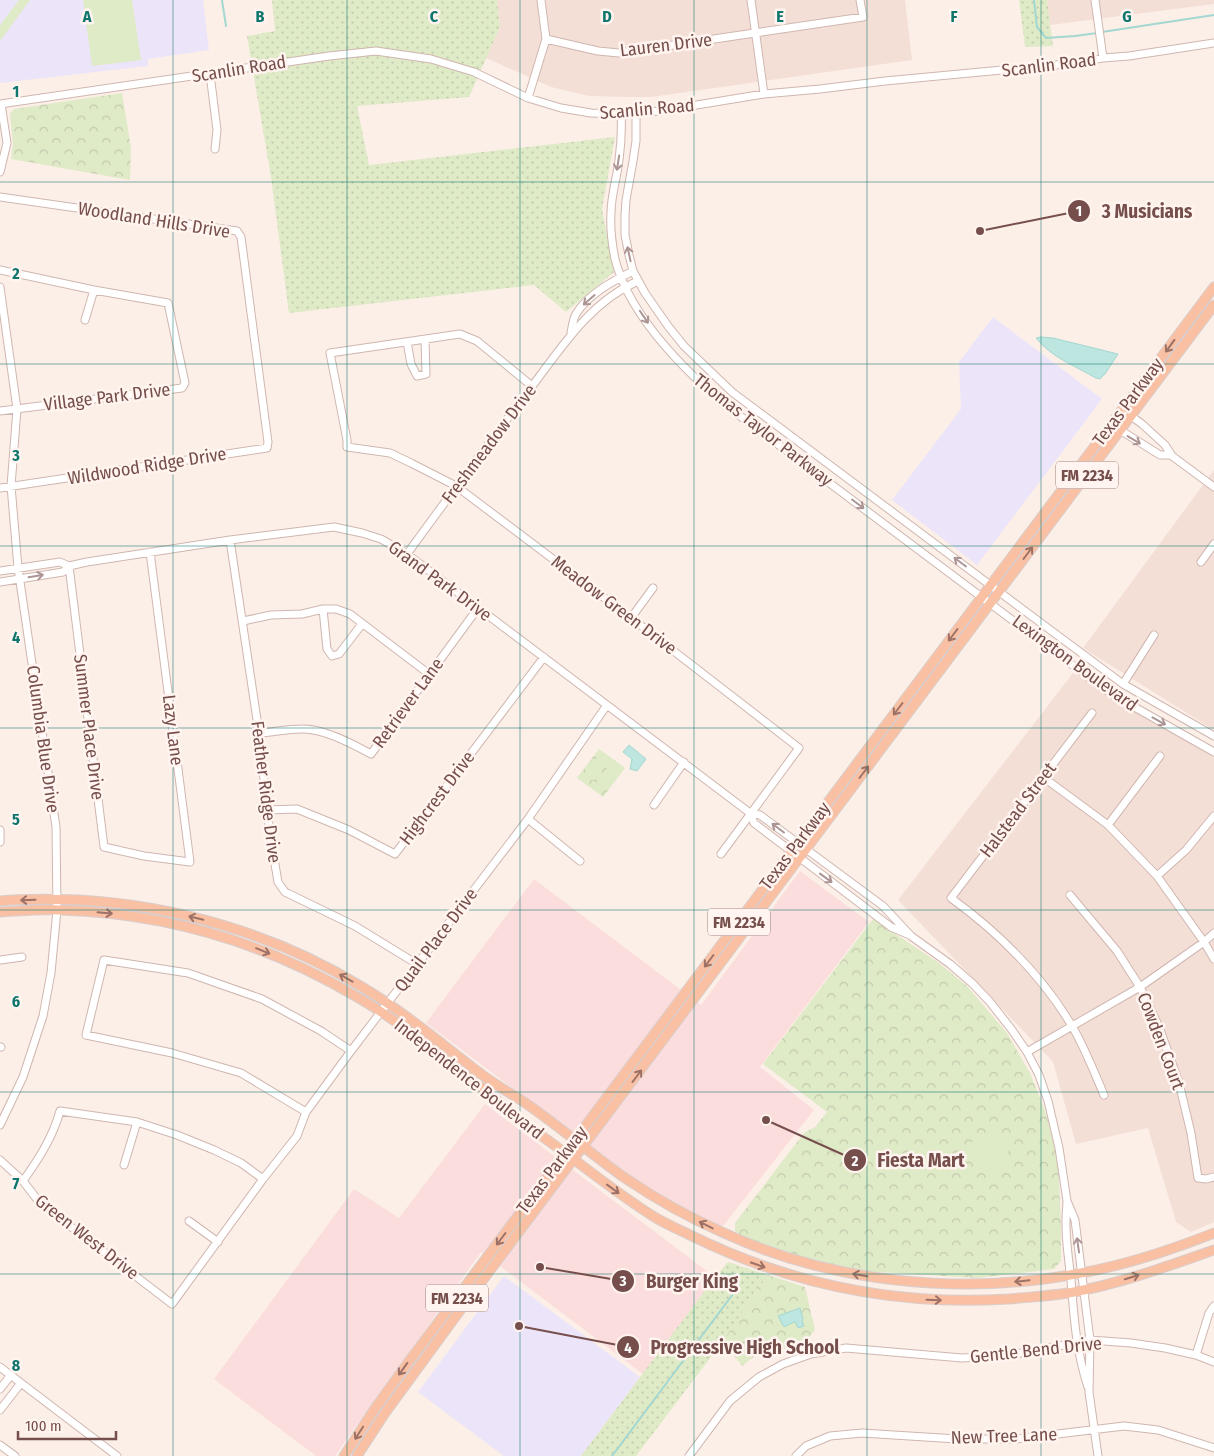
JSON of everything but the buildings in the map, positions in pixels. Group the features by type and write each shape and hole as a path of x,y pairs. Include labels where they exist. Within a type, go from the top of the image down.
{"main road":[{"name":"Texas Parkway","path":"344,1456 374,1410 465,1287 1214,287"},
{"name":"Texas Parkway","path":"357,1456 385,1413 461,1309 1214,305"},
{"path":"878,736 886,742"},
{"name":"Independence Boulevard","path":"0,901 56,899 114,903 204,920 245,932 286,948 330,969 388,1004 505,1091 523,1101 647,1192 678,1210 751,1245 806,1263 862,1276 914,1282 996,1283 1082,1273 1153,1255 1214,1233"},
{"name":"Independence Boulevard","path":"0,912 57,910 115,914 172,923 242,942 282,958 325,979 381,1012 615,1191 657,1218 713,1246 752,1262 813,1282 869,1294 912,1299 974,1301 1033,1297 1072,1292 1114,1282 1214,1250"},
{"path":"172,923 174,913"},
{"path":"725,958 723,952 729,944 727,937"},
{"path":"282,958 286,948"},
{"path":"673,1028 671,1024 676,1013 677,1004"},
{"path":"484,1089 488,1078"},
{"path":"713,1246 722,1232"},
{"path":"912,1299 914,1282"},
{"path":"461,1309 460,1301 467,1290 465,1287"}],"street":[{"path":"528,98 546,40 541,0"},
{"path":"751,0 764,94"},
{"name":"Lauren Drive","path":"546,40 598,51 619,53 863,16 860,0"},
{"path":"1095,0 1103,58"},
{"name":"Scanlin Road","path":"0,104 329,56 376,51 431,59 474,72 528,98 561,108 591,113 636,114 764,94 885,81 1007,71 1214,44"},
{"path":"210,74 217,130 215,149"},
{"path":"0,104 7,143 0,172"},
{"name":"Thomas Taylor Parkway","path":"621,114 622,137 611,212 611,232 615,258 626,288 656,334 710,391 990,602"},
{"name":"Thomas Taylor Parkway","path":"636,114 635,148 626,200 625,235 633,271 645,293 668,326 684,346 732,392 999,592"},
{"name":"Woodland Hills Drive","path":"0,197 237,231 241,237 266,420"},
{"path":"0,270 94,290 85,320"},
{"name":"Freshmeadow Drive","path":"571,334 575,315 586,302 603,288 633,271"},
{"name":"Freshmeadow Drive","path":"406,554 571,334 608,299 638,281"},
{"name":"Columbia Blue Drive","path":"0,287 4,337 17,409 12,486 19,579 56,827 57,854 57,910 51,973 43,1016 23,1077 0,1125"},
{"name":"Village Park Drive","path":"0,411 182,388 185,383 168,303 94,290"},
{"path":"425,340 426,374 417,376 411,364 407,342 460,334 477,341 532,386"},
{"name":"Meadow Green Drive","path":"407,342 330,353 347,440 346,447 390,453 456,486 799,748 750,813"},
{"path":"1123,409 1124,416 1119,426 1120,430 1160,455 1170,455"},
{"path":"1131,416 1165,445 1170,455 1214,487"},
{"name":"Wildwood Ridge Drive","path":"0,488 267,448 266,420"},
{"path":"896,532 905,522"},
{"name":"Grand Park Drive","path":"0,582 63,572 70,566 87,562 230,540 334,527 362,533 381,540 406,554 750,813 760,815 883,906 911,936 950,964 990,1002 1012,1030 1040,1075 1059,1148 1067,1201 1066,1217 1076,1342 1081,1368 1089,1392 1098,1456"},
{"name":"Feather Ridge Drive","path":"230,540 259,733 270,835 278,882 285,892 356,926 418,964"},
{"path":"1201,562 1214,544"},
{"name":"Lazy Lane","path":"144,856 190,862 150,552"},
{"name":"Grand Park Drive","path":"0,571 60,562 70,566"},
{"name":"Summer Place Drive","path":"70,566 104,847 144,856"},
{"path":"631,618 653,588"},
{"name":"Lexington Boulevard","path":"999,592 1123,684 1214,736"},
{"name":"Lexington Boulevard","path":"990,602 1115,696 1213,750"},
{"name":"Retriever Lane","path":"259,733 304,728 346,741 372,754 478,608"},
{"path":"243,622 270,615 302,614 323,609 336,609 350,614 429,674"},
{"path":"323,609 327,649 332,656 339,654 362,624"},
{"path":"1123,684 1154,635"},
{"name":"Highcrest Drive","path":"267,810 297,809 348,830 395,854 544,657"},
{"path":"1096,682 1104,670"},
{"name":"Quail Place Drive","path":"156,1291 172,1304 263,1179 297,1136 306,1112 528,819 607,706"},
{"name":"Halstead Street","path":"1072,1026 1038,976 1012,948 980,919 951,898 1092,713"},
{"path":"1108,826 1160,756"},
{"path":"654,805 684,762"},
{"path":"1043,777 1108,826 1157,876 1214,959"},
{"path":"721,854 750,813"},
{"name":"Grand Park Drive","path":"750,813 754,823 791,852 890,927 911,936"},
{"path":"1157,876 1186,850 1214,816"},
{"path":"528,819 580,861"},
{"path":"0,830 0,842"},
{"name":"Cowden Court","path":"1070,895 1117,952 1140,987 1159,1026 1179,1083 1191,1133 1198,1178 1214,1177"},
{"path":"1027,1052 1140,987 1214,933"},
{"path":"0,960 22,957"},
{"path":"306,1112 241,1073 172,1053 86,1035 104,960 188,973 262,999 321,1031 351,1051"},
{"path":"1072,1026 1104,1095"},
{"path":"22,1182 36,1164 57,1123 60,1111 137,1122 177,1135 240,1163 263,1179"},
{"path":"124,1165 137,1122"},
{"name":"Green West Drive","path":"0,1160 7,1165 36,1198 156,1291"},
{"name":"Grand Park Drive","path":"1067,1201 1075,1220 1085,1289 1090,1340 1089,1392"},
{"path":"189,1221 218,1242"},
{"path":"1196,1356 1209,1313 1214,1306"},
{"name":"Gentle Bend Drive","path":"689,1456 730,1401 759,1377 783,1364 811,1354 846,1348 962,1358 1011,1355 1090,1340 1165,1348 1214,1362"},
{"path":"0,1367 117,1456"},
{"path":"0,1389 11,1375"},
{"path":"0,1410 20,1383"},
{"name":"New Tree Lane","path":"796,1456 806,1446 830,1436 862,1433 957,1439 1016,1439 1124,1426 1158,1430 1214,1448"},
{"path":"0,1445 15,1456"}],"shaded area":[{"path":"0,0 203,0 209,50 148,59 148,66 0,83"},
{"path":"497,0 905,0 912,60 651,97 589,96 551,87 486,58 500,27"},
{"path":"1047,0 1214,0 1214,4 1050,25"},
{"path":"993,317 1102,399 977,565 892,500 961,409 959,362"},
{"path":"1214,470 1214,730 1083,648"},
{"path":"1073,673 1214,757 1214,1222 1191,1232 1176,1222 1148,1128 1076,1144 1053,1062 898,900"},
{"path":"800,871 869,922 760,1067 814,1110 723,1226 712,1224 616,1166 426,1023 534,879 701,1005"},
{"path":"485,1104 715,1277 643,1374 481,1252 335,1456 316,1456 214,1379 354,1189 399,1218"},
{"path":"504,1276 640,1377 581,1456 504,1456 418,1392"}],"green space":[{"path":"19,0 30,0 0,41 0,25"},
{"path":"83,0 132,0 141,60 92,66"},
{"path":"272,0 497,0 500,27 469,97 357,106 369,165 615,137 602,209 614,272 566,312 534,285 289,313 271,177 247,36 275,31"},
{"path":"1019,0 1047,0 1053,46 1025,47"},
{"path":"122,93 131,148 130,180 11,159 13,144 10,114 14,109"},
{"path":"599,749 625,768 603,797 577,778"},
{"path":"598,756 606,763 593,781 584,774"},
{"path":"609,765 618,771 605,789 596,783"},
{"path":"873,919 939,963 967,986 1007,1033 1030,1073 1045,1111 1058,1157 1061,1261 1054,1269 977,1278 861,1271 793,1257 742,1236 735,1231 735,1223 804,1133 815,1127 827,1112 763,1064"},
{"path":"1006,1137 1010,1168 975,1172 971,1142"},
{"path":"728,1262 768,1275 723,1341 636,1456 581,1456 715,1277"},
{"path":"768,1275 805,1287 815,1330 805,1342 778,1351 770,1344 742,1366 723,1341"}],"water":[{"path":"1036,338 1053,338 1118,354 1100,379 1056,356"},
{"path":"629,745 646,759 637,771 630,769 632,759 623,752"},
{"path":"800,1308 804,1326 798,1328 794,1322 784,1327 778,1316"}],"waterway":[{"path":"222,0 226,26"},
{"path":"1034,0 1037,27 1046,38 1097,33"},
{"path":"1102,32 1214,15"},
{"path":"612,1456 739,1286"}],"place":[{"name":"3 Musicians","path":"980,231"},
{"name":"Fiesta Mart","path":"766,1120"},
{"name":"Burger King","path":"540,1267"},
{"name":"Progressive High School","path":"519,1326"}]}
